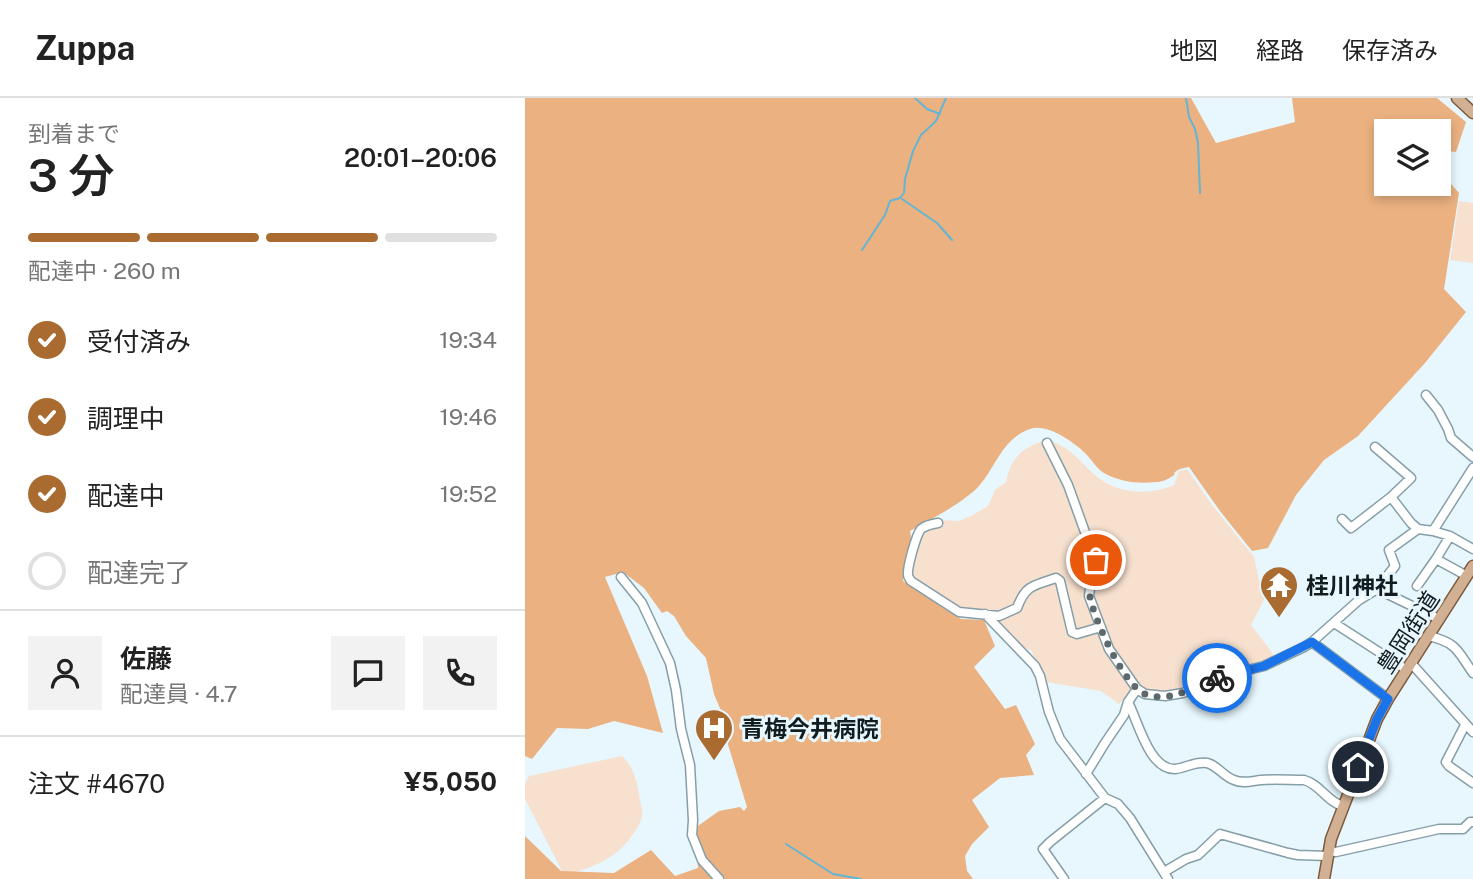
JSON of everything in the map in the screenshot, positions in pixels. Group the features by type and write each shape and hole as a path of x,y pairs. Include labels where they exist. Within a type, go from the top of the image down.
{"main road":[{"path":"1457,98 1473,113"},
{"name":"豊岡街道","path":"1324,879 1331,839 1377,719 1473,566"}],"street":[{"path":"1426,395 1438,410 1451,438 1473,457"},
{"path":"1047,443 1098,557 1089,596 1109,649 1136,689 1145,694 1172,696 1224,676 1264,666 1312,642 1359,600 1377,589 1395,566 1389,550 1417,529"},
{"path":"1342,519 1351,528 1411,478 1375,447"},
{"path":"1433,531 1473,468"},
{"path":"1391,497 1417,529 1450,536 1473,549"},
{"path":"938,523 926,526 918,534 909,563 908,575 911,581 960,612 999,616 1017,608 1028,588 1056,578 1060,581 1072,632 1077,634 1101,627"},
{"path":"1417,586 1450,536"},
{"path":"1436,559 1467,576"},
{"path":"621,577 642,603 670,663 690,765 692,835 702,860 719,879"},
{"path":"1377,589 1440,619"},
{"path":"985,614 1035,666 1055,730 1105,798 1118,804 1130,818 1166,876 1186,859 1198,855 1220,834 1288,853 1328,854 1439,829 1463,829 1473,822"},
{"path":"1333,623 1409,667 1473,732"},
{"path":"1429,636 1441,639 1458,650 1473,673"},
{"path":"1312,642 1388,699"},
{"path":"1086,774 1124,715 1136,689"},
{"path":"1128,702 1152,754 1164,767 1179,769 1196,763 1209,763 1234,780 1245,782 1304,780 1343,806"},
{"path":"1465,724 1447,762 1473,783"},
{"path":"1064,879 1043,849 1105,798"}],"shaded area":[{"path":"525,98 1191,98 1216,143 1295,122 1292,98 1437,98 1466,122 1456,152 1451,151 1451,119 1374,119 1374,196 1451,196 1451,184 1459,193 1444,289 1466,312 1425,363 1358,436 1324,460 1296,495 1268,548 1252,551 1189,467 1179,469 1174,475 1159,482 1123,480 1101,471 1067,439 1052,431 1037,428 1030,429 1012,440 974,491 951,508 910,531 910,549 903,581 961,619 984,620 995,646 974,667 1005,709 1016,705 1035,744 1026,755 1034,775 1000,778 972,800 989,827 972,844 965,856 967,871 973,879 525,879 525,836 561,871 614,873 651,850 675,876 698,868 695,828 719,811 740,807 744,811 747,807 723,728 726,723 714,694 706,658 686,636 674,616 667,611 662,613 644,588 623,572 605,577 647,676 663,733 614,721 588,729 557,728 532,759 525,756"},
{"path":"1459,201 1473,203 1473,263 1450,260"},
{"path":"1048,440 1069,451 1105,482 1124,490 1144,492 1164,489 1174,485 1179,471 1187,469 1254,557 1259,580 1268,592 1251,625 1274,658 1175,692 1129,693 1119,704 1101,691 1046,682 1041,668 1036,666 1032,651 1016,644 991,617 959,614 908,582 916,536 939,520 959,521 988,506 995,490 1006,482 1011,466 1019,454"},
{"path":"622,756 632,769 637,784 642,811 639,824 629,840 613,855 595,865 564,875 525,799 525,784 529,776"}],"waterway":[{"path":"915,98 927,109 940,114"},
{"path":"862,250 885,215 890,201 900,198 904,193 913,151 921,135 936,121 946,98"},
{"path":"1186,98 1198,143 1200,193"},
{"path":"902,199 937,223 952,240"},
{"path":"786,844 833,874 861,879"}],"way so far":[{"path":"1096,560 1089,596 1109,649 1136,689 1145,694 1172,696 1217,678"}],"place":[{"name":"桂川神社","path":"1279,619"},
{"name":"青梅今井病院","path":"714,762"}],"route":[{"path":"1217,678 1264,666 1312,642 1388,699 1358,767"}]}
